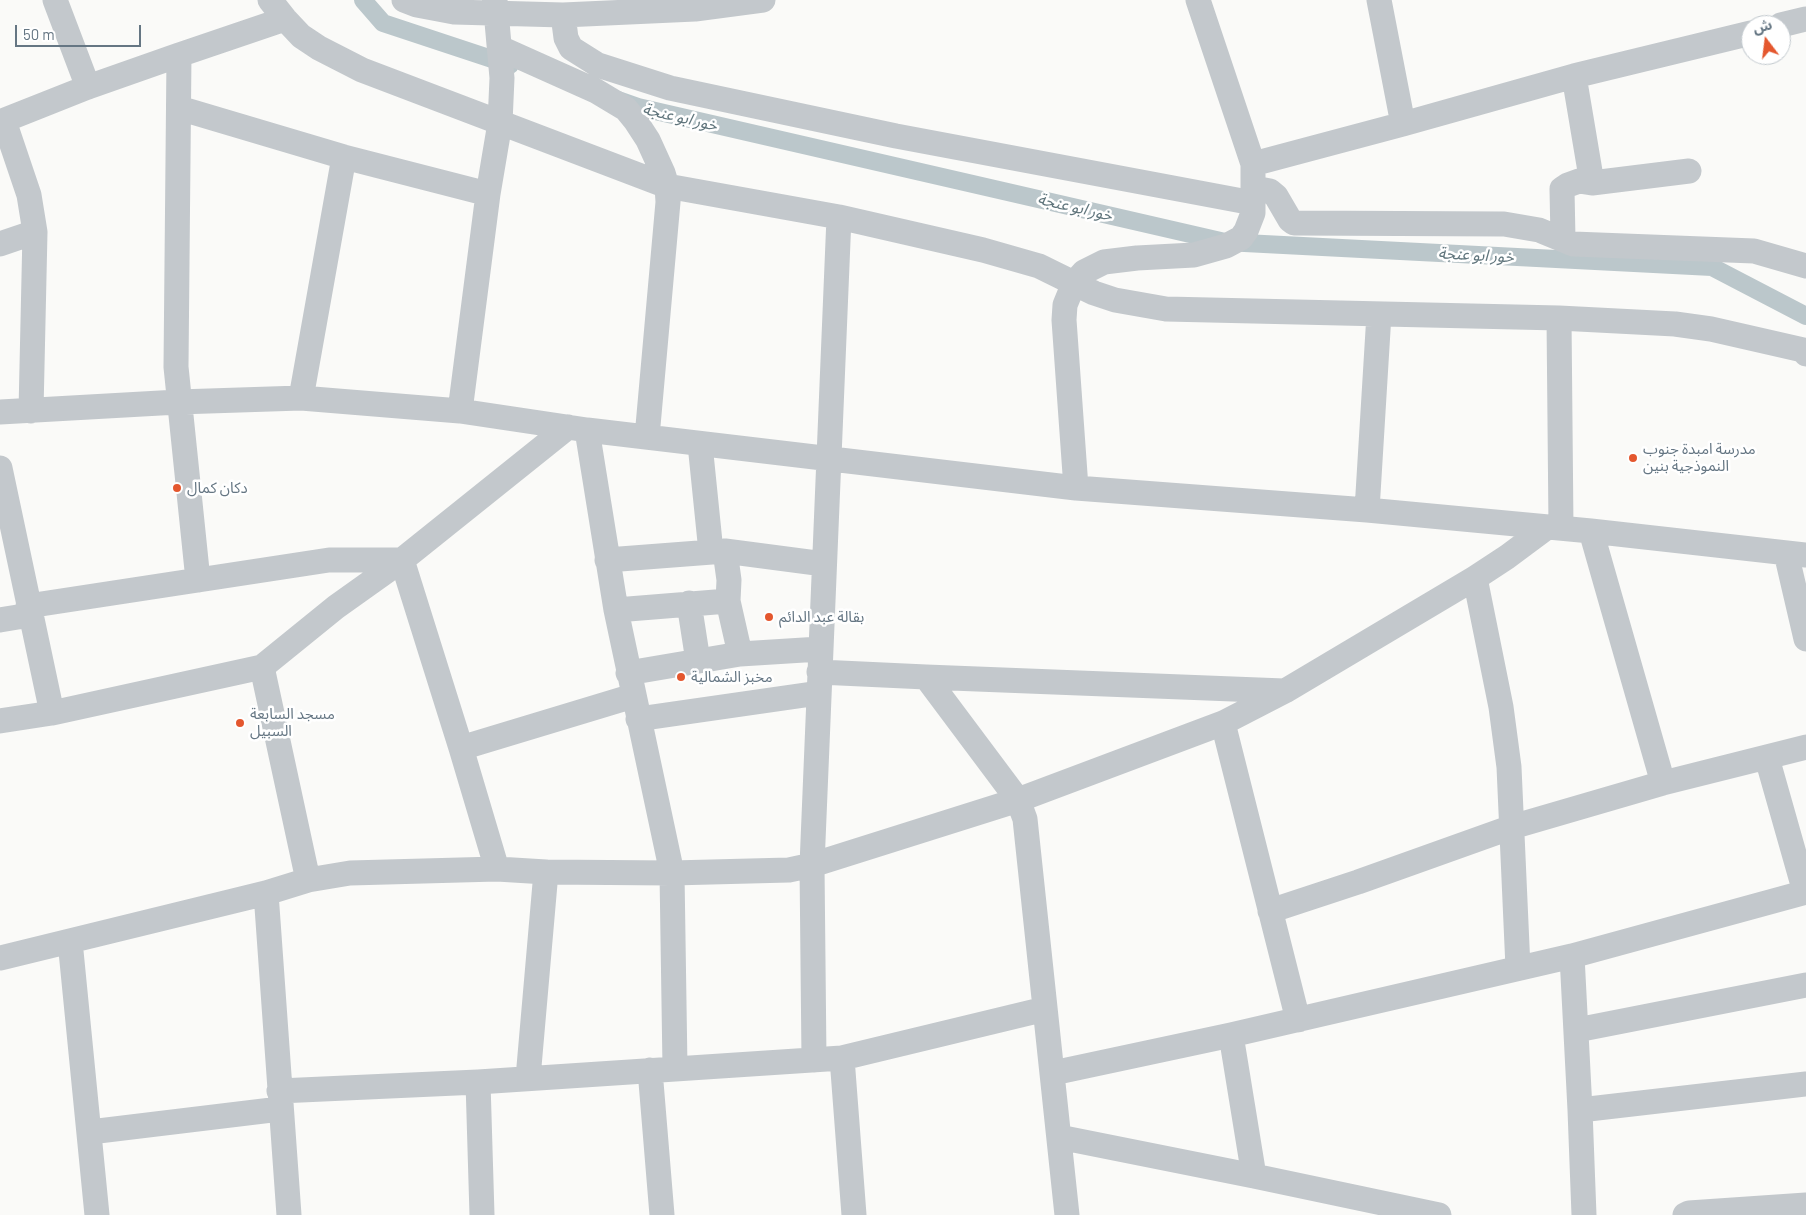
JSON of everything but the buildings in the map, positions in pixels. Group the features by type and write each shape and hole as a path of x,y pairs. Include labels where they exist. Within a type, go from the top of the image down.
{"street":[{"path":"55,0 88,87"},
{"path":"404,0 417,5 454,12 496,7 563,15 695,9 763,0"},
{"path":"1076,488 1064,320 1065,305 1074,283 1084,272 1104,262 1194,254 1226,246 1241,238 1253,213 1253,185 1198,0"},
{"path":"1379,0 1403,124"},
{"path":"460,411 488,194 500,123 502,78 496,7"},
{"path":"31,411 35,232 29,195 2,121 88,87 179,55 278,10 301,36 319,48 362,70 667,186 940,239 1022,260 1055,273 1104,297 1166,309 1559,318 1676,324 1711,329 1803,350 1806,354"},
{"path":"563,15 566,38 571,48 598,64 670,88 896,136 1253,185 1270,191 1276,196 1290,220 1294,223 1504,224 1539,230 1573,244 1754,251 1806,266"},
{"path":"1791,23 1806,19"},
{"path":"1253,185 1403,124 1574,76 1741,35"},
{"path":"500,48 596,91 626,109 636,120 658,158 667,186 668,202 647,437"},
{"path":"179,55 176,345 178,402 198,580"},
{"path":"1574,76 1592,183"},
{"path":"179,108 344,157 488,194"},
{"path":"301,398 344,157"},
{"path":"1563,239 1562,189 1568,185 1579,181 1592,183 1689,171"},
{"path":"814,1060 812,865 839,218"},
{"path":"0,244 35,232"},
{"path":"1367,510 1379,314"},
{"path":"1554,528 1559,318"},
{"path":"0,412 178,402 301,398 460,411 578,429 1076,488 1367,510 1591,531 1796,554 1806,639"},
{"path":"0,721 52,713 262,666 336,607 578,429"},
{"path":"578,429 672,873 675,1068"},
{"path":"700,444 718,551 729,580 728,601 740,654"},
{"path":"0,468 52,713"},
{"path":"0,958 266,893 308,880 350,873 497,869 546,872 672,873 789,870 812,865 1018,800 1223,723 1285,691 1475,578 1554,528"},
{"path":"1591,531 1663,783"},
{"path":"607,560 718,551 824,564"},
{"path":"0,620 29,610 198,580 328,560 402,560"},
{"path":"402,560 462,748 497,869"},
{"path":"1475,578 1504,725 1509,767 1518,968"},
{"path":"616,610 728,601"},
{"path":"688,603 698,660"},
{"path":"633,696 698,660 740,654 819,671 1285,691"},
{"path":"262,666 308,880"},
{"path":"462,748 633,696 819,671"},
{"path":"926,677 1018,800 1025,819 1067,1215"},
{"path":"1223,723 1298,1020"},
{"path":"1270,911 1512,827 1663,783 1806,747"},
{"path":"1053,1073 1298,1020 1572,956 1806,892 1767,758"},
{"path":"528,1078 546,872"},
{"path":"266,893 289,1215"},
{"path":"70,941 97,1215"},
{"path":"1572,956 1577,1030 1584,1215"},
{"path":"1577,1030 1806,985"},
{"path":"90,1132 280,1100 528,1078 842,1058 1045,1009"},
{"path":"1231,1035 1254,1176"},
{"path":"842,1058 854,1215"},
{"path":"650,1070 662,1215"},
{"path":"478,1082 482,1215"},
{"path":"1580,1110 1806,1084"},
{"path":"1059,1137 1254,1176 1381,1209 1439,1215"},
{"path":"1686,1215 1689,1213 1806,1205"}],"waterway":[{"name":"خور ابو عنجة","path":"363,0 383,23 510,65"},
{"name":"خور ابو عنجة","path":"618,100 638,107 1225,242 1712,267 1806,316"}],"place":[{"name":"مدرسة امبدة جنوب النموذجية بنين","path":"1633,458"},
{"name":"دكان كمال","path":"177,488"},
{"name":"بقالة عبد الدائم","path":"769,617"},
{"name":"مخبز الشمالية","path":"681,677"},
{"name":"مسجد السابعة السبيل","path":"240,723"}]}
